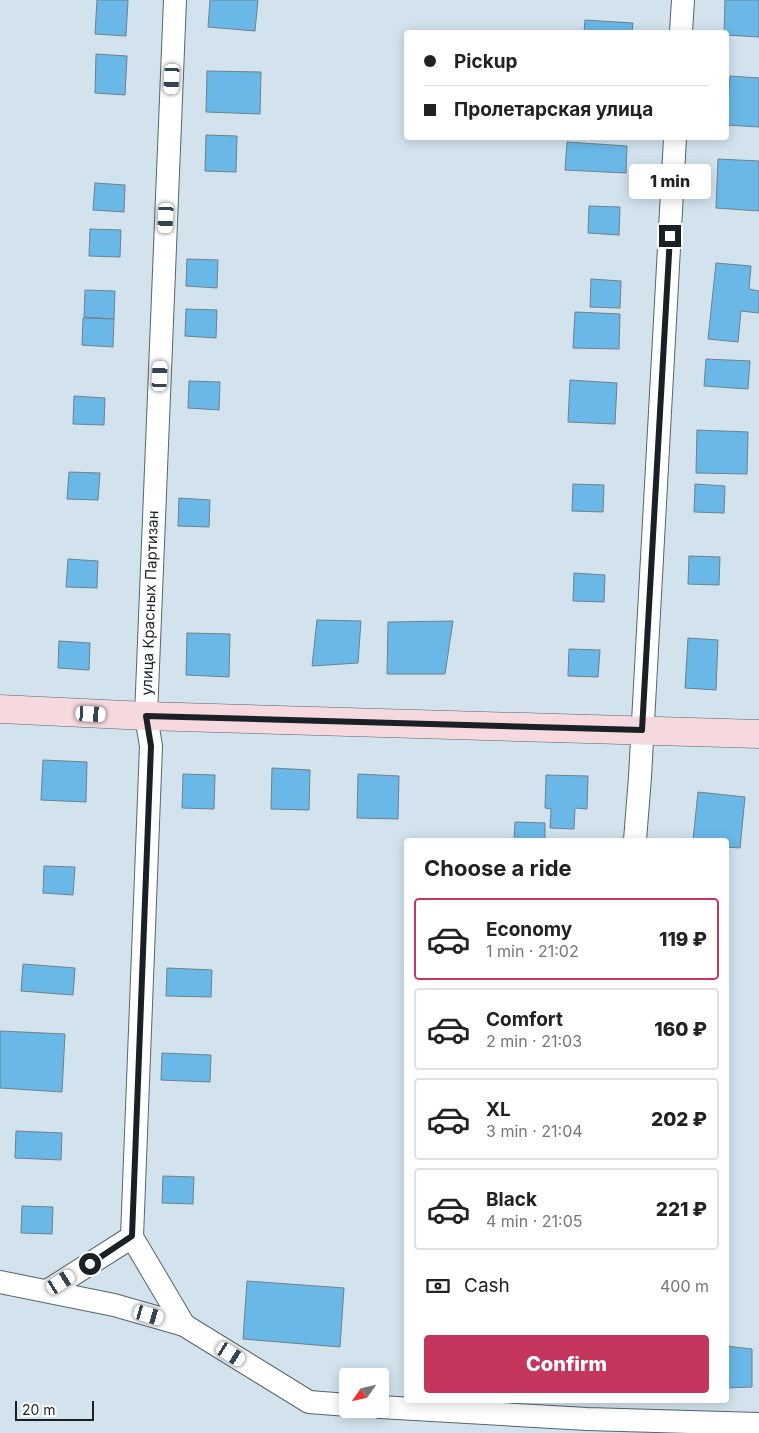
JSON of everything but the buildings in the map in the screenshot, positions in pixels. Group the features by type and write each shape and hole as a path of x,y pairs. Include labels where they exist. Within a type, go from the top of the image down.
{"main road":[{"path":"0,710 759,734"}],"street":[{"name":"улица Красных Партизан","path":"132,1236 151,746 146,716 175,0"},
{"path":"681,30 683,0"},
{"path":"635,838 675,140"},
{"path":"47,1291 132,1236 184,1325"},
{"path":"0,1282 114,1304 184,1325 309,1402 339,1404"},
{"path":"389,1407 588,1410 759,1424"}],"route":[{"path":"90,1264 132,1236 151,746 146,716 642,730 670,236"}]}
